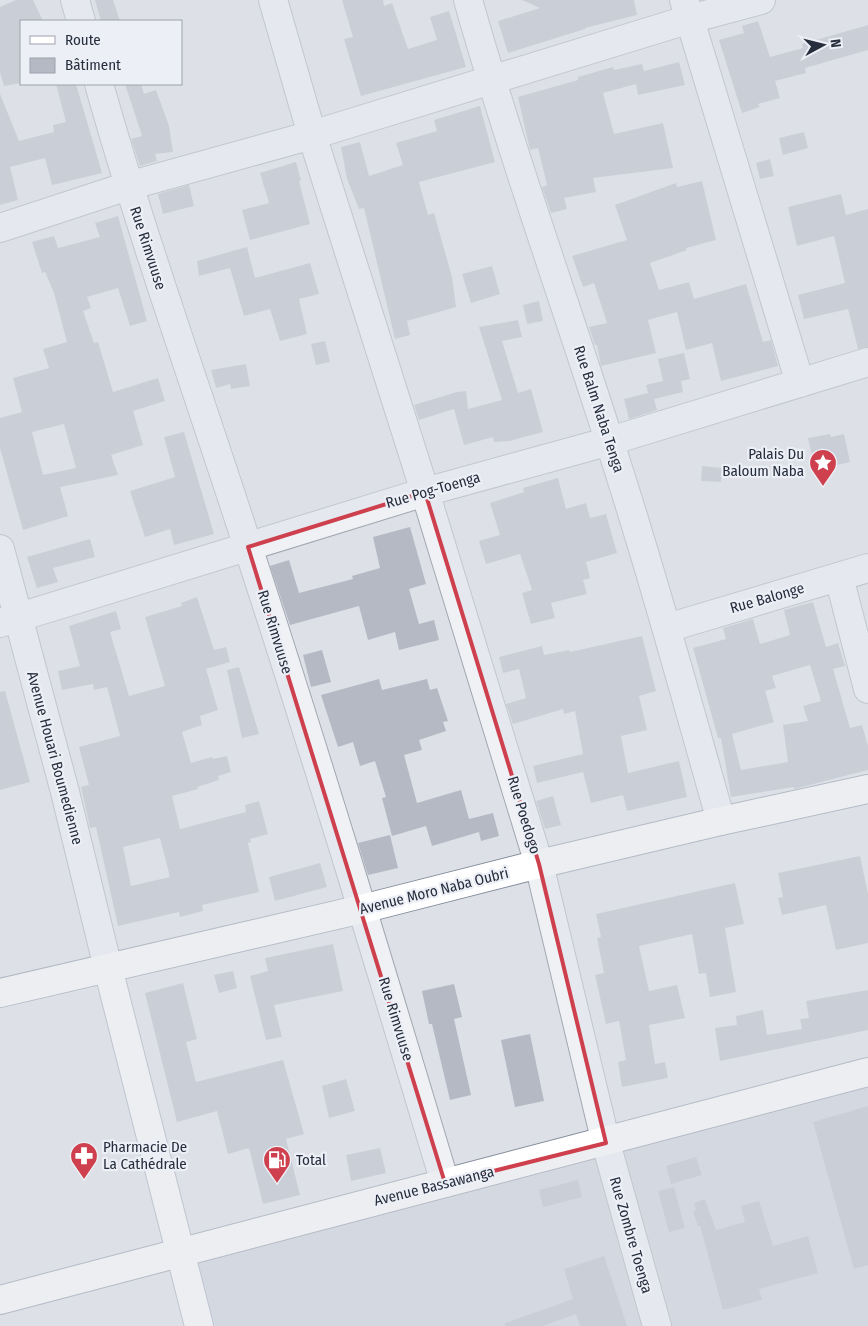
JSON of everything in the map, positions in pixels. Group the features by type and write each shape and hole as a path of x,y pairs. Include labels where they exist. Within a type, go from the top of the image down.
{"main road":[{"name":"Avenue Moro Naba Oubri","path":"0,993 362,909 539,864 868,789"},
{"path":"108,968 199,1326"},
{"name":"Avenue Bassawanga","path":"0,1300 445,1183 606,1143 868,1072"}],"street":[{"path":"75,0 81,20"},
{"name":"Rue Poedogo","path":"273,0 312,135 425,492 539,864 606,1143"},
{"name":"Rue Balm Naba Tenga","path":"468,0 491,81 610,441 667,628 722,821"},
{"path":"0,228 128,186 312,135 491,81 687,10 761,0"},
{"path":"687,10 800,383"},
{"name":"Rue Rimvuuse","path":"99,85 128,186 248,547 362,909 445,1183"},
{"name":"Rue Pog-Toenga","path":"9,620 425,492 610,441 868,362"},
{"name":"Avenue Houari Boumedienne","path":"0,549 9,620 62,782 108,968"},
{"name":"Rue Balonge","path":"667,628 868,568"},
{"path":"839,577 868,688"},
{"name":"Rue Zombre Toenga","path":"606,1143 657,1326"}],"highlighted area":[{"path":"425,492 539,864 606,1143 445,1183 248,547"}],"shaded area":[{"path":"868,1072 868,1326 199,1326 180,1253"}],"building":[{"path":"16,0 33,0 43,20 20,20 20,83 4,86 0,72 0,7"},
{"path":"95,0 113,0 120,20 101,20"},
{"path":"342,0 383,0 384,6 392,3 408,49 437,40 430,17 449,11 466,67 361,96 344,39 353,37"},
{"path":"522,0 634,0 637,15 585,28 508,53 498,21 540,8"},
{"path":"758,21 770,57 803,48 802,44 868,25 868,50 805,68 806,73 775,81 780,98 758,104 760,107 742,113 719,40 744,33 742,26"},
{"path":"679,62 685,85 638,95 636,84 603,93 614,134 663,123 673,168 593,178 596,192 564,198 567,209 551,213 542,187 547,185 538,148 530,150 518,97 578,80 578,77 613,67 614,70 642,64 644,71"},
{"path":"56,85 76,85 102,173 52,185 45,158 10,167 18,200 0,205 0,94 19,141 54,132 53,125 66,122"},
{"path":"125,85 141,85 144,94 156,90 169,126 173,152 155,154 157,161 140,166 131,139 142,136"},
{"path":"480,106 495,162 419,182 428,215 434,213 452,277 456,307 407,321 410,335 395,339 364,208 359,209 347,179 341,147 360,142 369,176 403,165 396,143 437,131 434,120"},
{"path":"804,132 808,148 783,155 779,138"},
{"path":"770,159 774,176 760,179 756,163"},
{"path":"296,162 310,224 250,240 242,210 269,203 260,173"},
{"path":"702,181 716,240 686,248 687,250 650,263 659,290 689,282 694,299 746,284 763,342 771,340 778,366 721,381 712,343 686,350 677,312 648,320 656,353 601,366 597,345 595,345 589,327 607,323 594,283 583,287 572,256 627,240 615,205 676,183 677,187"},
{"path":"189,185 194,206 163,214 158,194"},
{"path":"841,194 846,215 868,209 868,347 858,349 848,309 804,319 798,295 845,283 834,236 797,246 788,207"},
{"path":"118,216 147,321 130,326 118,288 87,297 91,308 83,311 94,343 98,342 113,392 158,378 165,401 133,411 143,445 111,455 118,475 60,487 68,516 23,530 0,448 0,418 22,412 13,378 49,368 43,349 67,342 54,293 45,272 42,273 32,242 54,236 58,248 100,237 95,223","holes":["64,424 76,468 43,475 32,432"]},
{"path":"247,247 255,278 310,263 319,294 299,299 307,334 280,341 270,309 244,316 230,268 199,276 197,261"},
{"path":"492,266 500,294 471,303 462,274"},
{"path":"539,301 543,321 527,324 523,305"},
{"path":"518,320 522,337 502,341 518,393 531,389 543,432 509,441 494,442 493,437 464,445 454,409 419,420 414,405 457,392 466,391 468,409 502,400 479,327"},
{"path":"325,341 330,362 316,365 311,344"},
{"path":"684,353 690,379 681,381 683,392 654,399 657,410 629,419 624,399 648,393 646,385 663,381 658,359"},
{"path":"246,364 250,386 231,389 230,384 216,388 211,370"},
{"path":"184,432 214,534 174,545 170,529 145,537 130,491 175,477 164,437"},
{"path":"830,434 831,437 844,434 850,462 815,470 808,438"},
{"path":"702,466 722,468 721,482 701,481"},
{"path":"558,478 566,509 586,503 590,518 606,514 617,553 586,562 590,578 583,580 587,594 551,603 555,618 531,624 522,593 532,590 520,554 486,564 479,541 500,535 490,503 524,492 523,488"},
{"path":"410,527 426,584 409,589 419,624 434,620 439,640 399,650 395,632 368,640 359,606 290,625 270,566 289,560 299,593 353,579 352,576 380,568 373,537"},
{"path":"90,539 95,557 53,568 58,582 37,588 27,557"},
{"path":"197,597 214,650 226,647 230,662 206,669 218,710 200,716 202,725 182,732 191,763 212,757 213,759 227,756 231,772 218,776 219,780 197,787 198,789 172,796 180,829 246,812 245,805 259,801 268,834 250,839 251,842 248,843 259,892 202,905 203,911 180,917 179,912 118,926 96,827 90,828 81,787 89,785 79,747 120,736 107,687 94,690 93,684 62,690 58,671 80,666 69,626 116,611 121,629 110,632 129,696 165,686 145,617 182,606 181,603","holes":["160,838 170,877 131,886 123,847"]},
{"path":"813,602 826,647 838,643 845,666 833,669 850,728 862,725 868,746 868,770 794,789 794,787 731,797 721,738 718,738 693,648 726,639 723,628 753,619 760,644 790,635 784,610","holes":["810,665 821,701 803,706 808,721 783,725 788,762 741,770 732,734 774,722 765,691 776,688 772,676"]},
{"path":"642,636 656,691 639,696 647,730 621,736 628,773 679,761 687,797 627,811 623,795 591,803 583,772 537,783 533,766 583,754 575,711 564,714 563,709 513,724 506,704 526,698 519,669 503,673 499,657 542,646 544,655 569,650 570,652"},
{"path":"322,650 331,682 311,687 303,655"},
{"path":"239,667 259,734 242,738 227,670"},
{"path":"379,679 382,690 427,679 430,690 437,688 448,721 443,722 446,731 419,740 422,750 404,755 417,803 461,790 469,819 493,813 499,836 481,841 479,832 432,846 426,826 392,836 382,798 386,797 375,761 360,766 353,742 338,747 321,695"},
{"path":"5,691 30,782 0,790 0,692"},
{"path":"553,796 561,825 545,829 536,801"},
{"path":"390,835 398,868 368,875 358,843"},
{"path":"860,856 868,894 868,943 836,950 826,905 782,915 778,898 783,897 778,873"},
{"path":"320,863 327,887 275,901 269,877"},
{"path":"735,883 744,924 725,928 736,992 710,997 706,973 699,974 692,934 639,946 649,991 677,985 685,1018 649,1025 655,1064 665,1062 668,1078 622,1087 618,1062 626,1060 619,1021 606,1024 595,975 604,973 597,938 601,937 596,914"},
{"path":"333,944 343,991 274,1005 282,1037 266,1040 250,976 268,971 265,958"},
{"path":"233,971 237,988 219,993 214,975"},
{"path":"183,983 197,1039 186,1042 196,1082 283,1060 304,1134 286,1139 300,1195 263,1204 249,1148 228,1154 217,1111 177,1122 145,993"},
{"path":"454,984 462,1017 454,1019 471,1095 450,1100 422,991"},
{"path":"868,990 868,1030 720,1061 715,1028 737,1025 736,1016 763,1010 767,1035 802,1029 800,1019 809,1018 806,1001"},
{"path":"530,1034 544,1101 515,1107 501,1040"},
{"path":"346,1079 355,1111 329,1118 322,1086"},
{"path":"868,1106 868,1265 854,1269 813,1122"},
{"path":"380,1148 386,1173 351,1181 346,1155"},
{"path":"696,1157 702,1175 671,1184 666,1166"},
{"path":"578,1180 582,1197 543,1207 539,1190"},
{"path":"674,1187 685,1228 669,1232 658,1191"},
{"path":"705,1199 716,1230 745,1222 741,1206 759,1201 773,1246 808,1236 818,1273 759,1289 762,1300 723,1310 700,1226 698,1226 693,1212 696,1210 694,1203"},
{"path":"604,1256 627,1326 580,1326 576,1314 543,1326 505,1326 505,1323 573,1299 564,1269"}],"place":[{"name":"Palais Du Baloum Naba","path":"823,487"},
{"name":"Pharmacie De La Cathédrale","path":"84,1180"},
{"name":"Total","path":"277,1184"}]}
